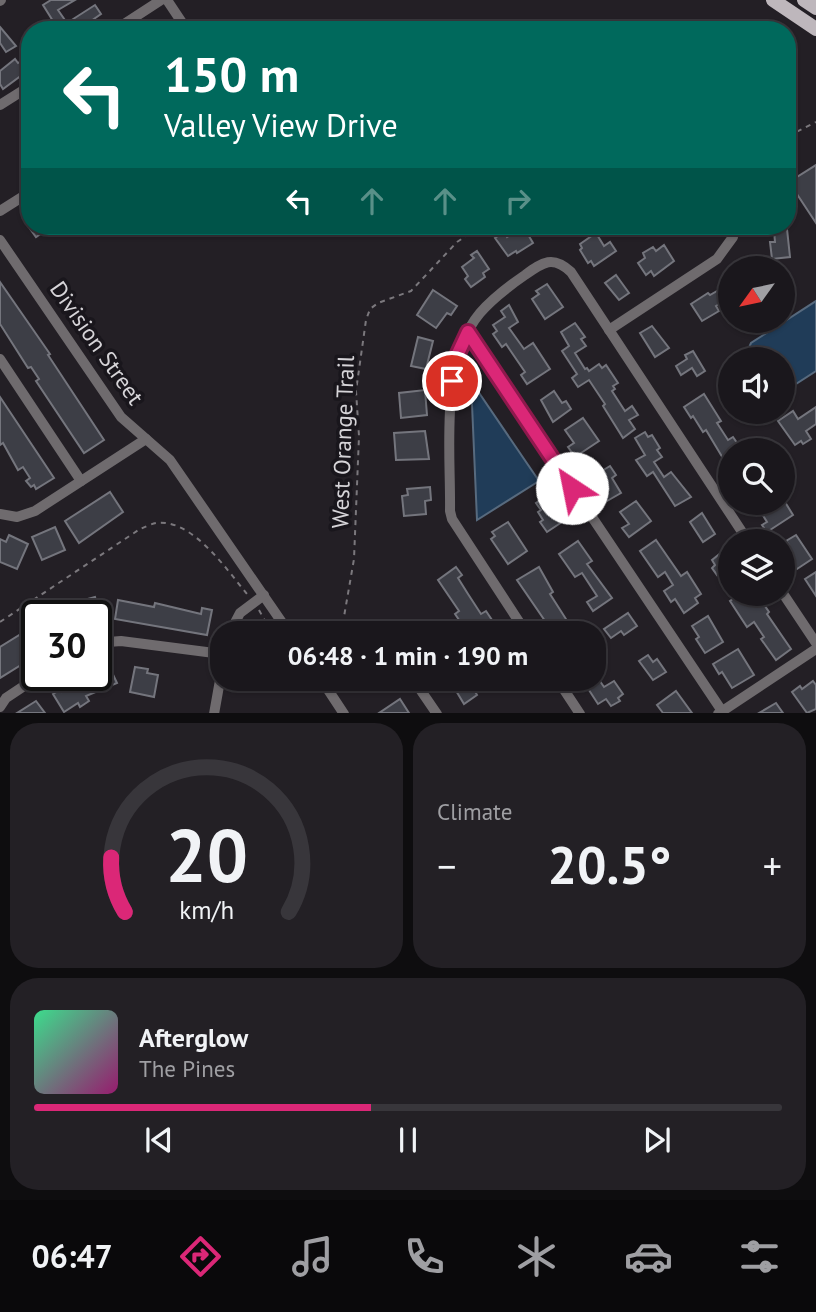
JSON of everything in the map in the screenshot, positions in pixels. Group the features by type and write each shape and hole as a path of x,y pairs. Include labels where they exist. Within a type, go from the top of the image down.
{"main road":[{"path":"774,0 816,29"},
{"path":"804,0 816,9"}],"street":[{"path":"129,21 161,0"},
{"path":"167,0 181,21"},
{"path":"0,105 21,92"},
{"path":"0,211 21,198"},
{"path":"609,330 718,259 733,237"},
{"name":"Division Street","path":"0,240 121,417 170,460 281,621"},
{"path":"519,621 452,519 450,399 454,362 468,332 480,314 503,291 538,265 551,261 561,262 571,272 740,529"},
{"path":"468,332 720,712 816,649"},
{"path":"0,359 81,481"},
{"path":"0,514 18,517 35,511 146,439"},
{"path":"236,621 240,613 264,595"},
{"path":"791,606 816,643"},
{"path":"112,642 210,652"},
{"path":"0,707 6,698 21,688"},
{"path":"214,713 218,691"},
{"path":"329,691 344,713"},
{"path":"421,691 437,713"},
{"path":"565,691 580,713"}],"path":[{"path":"796,132 816,122"},
{"name":"West Orange Trail","path":"343,621 354,559 359,436 356,391 366,320 370,309 378,303 411,291 457,242 468,235"},
{"path":"0,621 140,529 157,523 176,526 200,540 250,597"},
{"path":"259,610 265,621"}],"water":[{"path":"816,301 816,371 795,385 795,347 749,347 766,333 795,333 795,315"},
{"path":"471,381 539,481 477,520"}],"building":[{"path":"51,0 75,0 58,10 66,21 53,21 43,5"},
{"path":"95,5 101,14 91,21 70,21"},
{"path":"0,27 16,46 6,52 0,43"},
{"path":"15,59 18,63 21,61 21,76 3,89 0,84 0,71"},
{"path":"816,165 816,223 796,193 796,178"},
{"path":"500,235 528,235 533,243 508,256 495,238"},
{"path":"597,235 604,246 610,242 616,251 594,266 591,261 588,263 580,250 580,244"},
{"path":"774,235 788,235 790,256 772,256 770,242 775,242"},
{"path":"664,245 674,261 654,276 651,271 646,275 638,263 645,258 643,253 653,247 656,251"},
{"path":"477,251 489,269 483,273 485,277 471,287 465,279 468,276 462,267 474,258 471,255"},
{"path":"616,275 629,293 619,300 605,283"},
{"path":"0,282 50,354 48,355 104,440 84,453 36,381 39,379 31,367 28,368 0,324"},
{"path":"547,284 563,307 545,319 532,299 539,294 536,291"},
{"path":"433,290 457,306 451,315 447,313 436,328 417,315"},
{"path":"718,292 718,312 702,321 691,304 708,293 710,295"},
{"path":"509,305 518,322 509,328 524,349 533,343 550,369 527,384 521,375 525,372 506,344 502,347 493,334 497,331 493,325 505,317 501,311"},
{"path":"575,323 585,337 581,339 586,346 575,353 585,369 589,371 599,364 602,368 606,365 618,383 613,386 615,389 612,391 625,411 632,406 638,415 629,420 635,429 623,438 589,380 578,387 572,378 577,374 562,351 569,346 561,332"},
{"path":"652,326 669,348 655,357 640,333"},
{"path":"418,337 433,341 426,369 411,366"},
{"path":"693,351 705,371 697,376 692,368 681,375 676,366 687,359 685,355"},
{"path":"425,390 427,415 401,418 399,393"},
{"path":"554,391 562,403 566,401 571,409 553,422 541,400"},
{"path":"704,394 718,416 717,423 727,438 718,438 718,450 706,430 703,432 684,407"},
{"path":"0,397 54,478 36,489 26,481 30,478 23,467 18,470 3,443 0,445"},
{"path":"816,407 816,424 806,431 811,439 795,445 795,438 790,438 780,424 795,424 795,414 798,419"},
{"path":"583,418 599,441 575,457 568,447 574,443 565,430"},
{"path":"425,431 429,459 396,460 394,433"},
{"path":"645,432 648,437 652,435 660,448 657,450 662,457 654,462 664,477 671,472 691,497 675,506 653,472 647,476 636,460 645,455 635,438"},
{"path":"610,466 616,475 612,478 621,493 607,501 592,477"},
{"path":"430,487 431,500 425,501 426,514 404,516 402,496 408,495 407,489"},
{"path":"110,492 123,512 79,543 65,521"},
{"path":"548,495 565,520 547,532 540,522 543,520 538,512 541,510 536,503"},
{"path":"636,501 651,521 629,537 622,528 629,524 620,512"},
{"path":"702,513 715,534 703,542 690,522"},
{"path":"763,515 793,515 772,529 765,529 762,525 767,522"},
{"path":"508,522 527,551 508,564 491,539 495,536 492,532"},
{"path":"55,527 65,550 42,560 32,537"},
{"path":"9,535 28,544 17,569 0,562 0,539 6,542"},
{"path":"795,536 812,559 797,569 795,566"},
{"path":"656,540 681,576 687,572 701,594 695,598 698,603 684,613 675,599 671,602 664,591 673,585 665,572 658,577 640,551"},
{"path":"578,541 592,561 587,564 612,598 593,611 587,602 597,596 582,573 575,577 559,554"},
{"path":"718,555 717,575 712,568 715,565 712,560"},
{"path":"456,567 462,575 458,578 481,614 486,611 492,620 460,621 455,614 459,611 438,580"},
{"path":"539,567 553,592 550,594 566,619 545,621 517,580"},
{"path":"816,572 816,596 805,579"},
{"path":"118,600 154,607 155,603 201,614 202,608 212,610 207,635 115,619"},
{"path":"733,606 765,606 769,612 767,614 791,649 776,660 761,639 764,637 754,622 747,627"},
{"path":"628,613 637,626 624,635 621,631 611,638 606,628"},
{"path":"708,616 723,642 705,653 692,626"},
{"path":"21,634 21,665 0,678 0,647"},
{"path":"738,649 754,675 732,688 713,664"},
{"path":"648,655 653,662 657,659 666,672 653,680 639,661"},
{"path":"135,667 148,669 147,673 158,675 154,697 130,692"},
{"path":"112,672 117,683 112,685"},
{"path":"614,681 623,694 618,698 620,701 611,706 606,699 598,704 590,691 606,691 606,686"},
{"path":"813,681 816,685 816,709 807,713 792,692"},
{"path":"98,691 86,696 89,701 80,707 78,703 64,712 53,694"},
{"path":"456,691 475,691 477,695 464,704"},
{"path":"676,691 692,713 663,713 657,705"},
{"path":"400,699 409,713 379,713"},
{"path":"36,701 45,713 17,713"},
{"path":"776,703 783,713 759,713"}],"route":[{"path":"452,381 454,362 468,332 572,488"}]}
